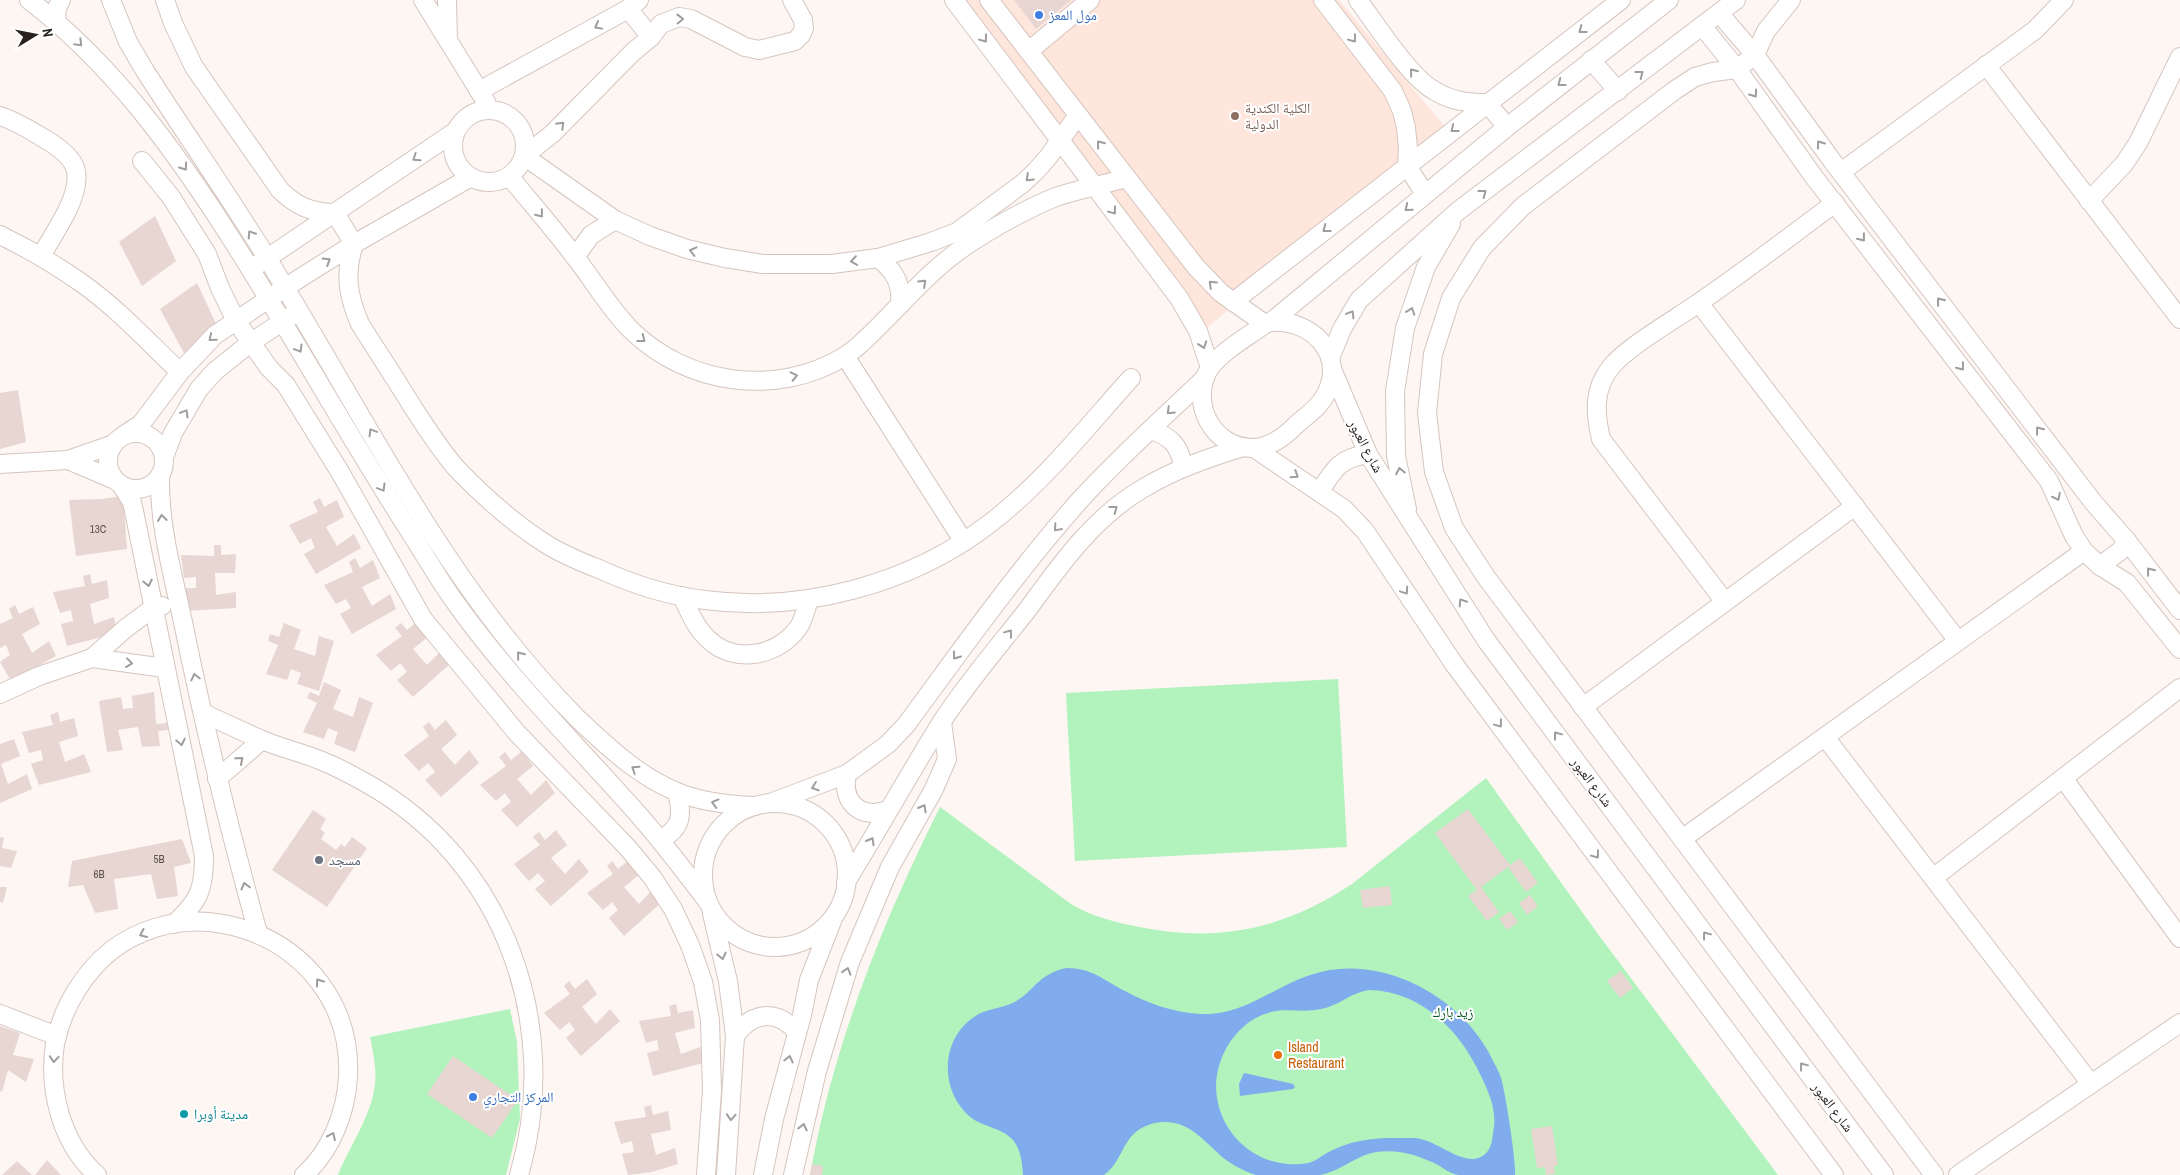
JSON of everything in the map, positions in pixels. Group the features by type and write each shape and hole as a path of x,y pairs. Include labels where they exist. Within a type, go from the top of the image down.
{"street":[{"path":"29,0 56,20 112,78 165,140 212,208 283,322 383,491 454,602 512,675 660,840 710,905 720,922 733,934 747,942 772,946 796,944 812,937 825,927 835,914"},
{"path":"56,20 57,8 61,0"},
{"path":"112,0 128,42 144,71 286,287 434,538 496,626 543,681 606,746 652,780 678,792 726,805 788,804 820,819 832,832 841,847 846,865 846,882 842,899 808,980 802,1015 796,1031 763,1175"},
{"path":"165,0 173,23 194,67 280,190 299,206 311,211 335,213"},
{"path":"423,0 491,110"},
{"path":"448,0 448,41"},
{"path":"524,156 524,140 518,125 501,112 491,110 474,113 460,124 453,141 453,152 459,166 471,177 480,181 491,182 508,176 515,171 524,156 552,134 633,52 651,38 661,24 679,16 691,19 745,47 759,50 795,41 801,35 804,28 800,13 792,0"},
{"path":"954,0 1189,314 1202,340 1208,373 1201,400 1207,422 1222,439 1248,448 1320,491 1344,509 1365,531 1454,664 1834,1175"},
{"path":"989,0 1196,268 1233,302 1268,323 1290,322 1310,330 1319,338 1331,364"},
{"path":"1029,51 1090,0"},
{"path":"1323,0 1393,92 1402,112 1406,128 1408,148 1406,166 1425,194"},
{"path":"1358,0 1416,77 1433,91 1450,98 1468,102 1487,103 1506,127"},
{"path":"1233,302 1621,0"},
{"path":"726,1175 735,1036 728,981 703,883 704,863 710,844 721,827 736,814 847,774 888,744 906,725 977,628 1048,537 1114,464 1208,373 1218,359 1268,323 1506,127 1669,0"},
{"path":"846,882 942,722 1071,552 1103,517 1141,489 1183,467 1248,448 1265,446 1280,439 1322,401 1331,380 1331,364 1342,329 1359,300 1458,211 1736,0"},
{"path":"1791,0 1766,31 1755,55 1736,69 1713,72 1696,77 1675,90 1523,206 1482,248 1452,298 1433,354 1427,413 1434,472 1454,528 1486,578 1934,1175"},
{"path":"1814,177 1837,167 1986,65 2035,30 2064,0"},
{"path":"480,91 634,5 651,38"},
{"path":"1719,13 1755,55 1858,195 2094,502 2127,541 2180,610"},
{"path":"1702,26 1736,69 1814,177 2049,481 2074,536 2084,550 2100,566 2127,583 2180,649"},
{"path":"2089,201 2124,164 2138,143 2180,57"},
{"path":"1591,60 1618,91"},
{"path":"1986,65 2180,319"},
{"path":"508,176 575,257 602,296 631,330 662,355 696,372 734,381 772,381 810,372 845,356 938,269 962,238 1022,184 1049,156 1078,115"},
{"path":"0,116 12,120 55,145 69,158 76,168 78,179 76,190 62,221 41,256"},
{"path":"250,269 456,131"},
{"path":"524,156 615,220 650,236 687,249 763,264 832,264 878,258 931,242 962,238 1056,197 1126,178"},
{"path":"142,161 171,197 207,254 220,288 236,321 269,368 286,385 340,472 424,619 517,733 627,847 652,877 673,909 693,954 702,982 710,1020 712,1091 706,1175"},
{"path":"174,924 192,908 200,892 204,874 204,856 132,502 108,462 110,452 119,440 141,424 180,372 215,335 268,298 354,244 471,177"},
{"path":"1725,602 1615,460 1601,439 1595,414 1599,389 1611,367 1630,350 1837,206 1858,195"},
{"path":"1409,519 1396,456 1395,391 1404,337 1426,267 1458,211"},
{"path":"335,213 354,244 347,280 352,304 360,324 436,443 456,467 511,519 547,545 629,582 682,596 739,603 772,603 809,599 847,591 887,579 927,563 964,542 989,524 1035,484 1131,378"},
{"path":"575,257 591,235 615,220"},
{"path":"0,235 41,256 84,285 122,317 180,372"},
{"path":"878,258 889,266 897,278 901,291 900,305"},
{"path":"1699,302 1958,641"},
{"path":"164,456 170,439 199,389 214,372 250,343 299,310"},
{"path":"845,356 964,542"},
{"name":"شارع العبور","path":"1331,364 1350,416 1368,454 1486,640 1884,1175"},
{"path":"1150,430 1164,434 1174,442 1181,454 1183,467"},
{"path":"0,464 68,460 135,433 145,434 154,439 161,447 164,456 164,467 160,477 154,484 139,490 68,460"},
{"path":"1320,491 1340,463 1354,456 1368,454"},
{"path":"160,477 162,522 179,603 217,779 258,933"},
{"path":"2067,520 2074,511 2083,505 2094,502"},
{"path":"1583,707 1855,506"},
{"path":"2100,566 2115,555 2127,541"},
{"path":"1682,839 2084,550"},
{"path":"682,596 697,627 709,640 724,650 740,654 758,654 774,649 789,639 800,626 809,599"},
{"path":"0,694 39,676 92,658 126,628 153,608 179,603"},
{"path":"92,658 165,668"},
{"path":"1933,878 2180,688"},
{"path":"203,713 262,740 323,761 375,788 409,812 453,852 477,886 505,935 517,964 532,1025 535,1075 531,1125 519,1175"},
{"path":"793,1175 817,1071 850,962 890,866 934,789 948,759 942,722"},
{"path":"1825,737 2091,1084"},
{"path":"217,779 262,740"},
{"path":"847,774 845,783 846,793 851,802 859,809 873,813 888,810"},
{"path":"2063,778 2180,938"},
{"path":"660,840 675,829 679,821 682,812 678,792"},
{"path":"94,1174 72,1143 60,1116 53,1076 57,1036 68,1004 86,976 100,960 123,944 148,931 174,924 217,922 258,933 286,948 309,970 328,996 338,1016 345,1038 348,1064 347,1091 340,1117 330,1142 309,1173"},
{"path":"0,1014 57,1036"},
{"path":"735,1036 749,1021 759,1017 770,1016 780,1018 789,1023 796,1031"},
{"path":"1958,1175 2180,1023"}],"shaded area":[{"path":"962,0 1339,0 1446,128 1203,331 1190,300"}],"green space":[{"path":"1338,679 1347,847 1075,861 1066,693"},
{"name":"زيد بارك","path":"1486,778 1598,934 1778,1175 810,1175 832,1079 862,986 898,895 940,807 1071,904 1088,912 1104,919 1168,932 1224,932 1276,922 1327,899 1352,884"},
{"path":"510,1009 517,1042 520,1119 506,1175 338,1175 369,1110 373,1096 375,1067 370,1037"}],"water":[{"path":"1066,968 1091,972 1134,996 1152,1003 1171,1009 1200,1014 1230,1011 1257,1000 1296,980 1336,969 1363,969 1390,975 1416,985 1440,999 1461,1017 1479,1038 1496,1067 1503,1085 1508,1111 1515,1175 1458,1175 1431,1161 1416,1156 1384,1151 1368,1154 1334,1171 1320,1175 1256,1175 1230,1163 1188,1128 1172,1122 1162,1122 1141,1128 1134,1134 1128,1140 1111,1169 1104,1175 1023,1175 1019,1151 1012,1139 1002,1132 974,1120 959,1105 952,1092 949,1079 950,1051 955,1038 963,1026 974,1017 1018,1000 1041,980 1056,971","holes":["1363,991 1389,992 1423,1006 1438,1017 1451,1030 1472,1059 1489,1095 1494,1113 1491,1146 1484,1155 1476,1159 1468,1159 1423,1139 1380,1138 1342,1146 1315,1161 1292,1164 1276,1162 1262,1157 1249,1150 1237,1140 1221,1113 1216,1084 1222,1057 1228,1045 1247,1024 1271,1012 1321,1009"]},
{"path":"1244,1073 1293,1084 1295,1087 1293,1089 1240,1096 1239,1084"}],"building":[{"name":"مول المعز","path":"1014,0 1071,0 1036,29"},
{"path":"155,216 176,261 142,286 119,242"},
{"path":"197,283 218,328 184,353 160,309"},
{"path":"18,390 26,442 0,449 0,393"},
{"path":"123,496 127,549 76,556 69,500"},
{"path":"320,498 324,507 337,500 344,517 326,527 337,546 354,534 361,548 316,574 304,554 315,548 311,538 300,544 289,525 318,512 313,502"},
{"path":"214,545 221,545 221,555 236,554 235,573 215,573 216,595 236,592 236,608 185,611 183,588 196,588 196,577 184,578 181,555 214,556"},
{"path":"355,558 360,568 373,560 380,578 362,587 372,606 390,594 396,609 352,634 340,614 351,608 346,599 336,604 324,585 353,572 349,562"},
{"path":"90,574 92,584 107,580 109,598 90,604 94,624 114,617 117,633 67,646 61,624 73,621 71,610 60,613 53,592 85,586 83,576"},
{"path":"15,605 19,614 33,607 40,624 22,634 32,653 49,641 56,656 11,681 0,662 10,655 6,645 0,648 0,624 13,618 9,609"},
{"path":"418,621 429,636 413,649 427,665 442,650 451,663 413,697 397,680 407,672 400,663 391,671 376,655 402,636 395,628 401,623 407,630"},
{"path":"284,623 301,630 294,649 315,656 319,636 334,641 319,691 297,684 301,673 291,669 287,680 266,674 278,645 268,641 270,634 279,637"},
{"path":"324,682 341,690 333,709 353,717 359,697 373,703 355,752 334,744 338,732 328,728 324,739 303,732 317,703 307,698 310,692 319,696"},
{"path":"154,692 156,724 167,723 168,730 158,731 160,746 142,747 138,727 118,730 123,750 107,752 99,701 121,697 123,709 133,708 132,696"},
{"path":"58,712 60,722 74,718 78,736 59,742 65,762 84,754 91,772 39,785 31,764 43,760 41,750 29,753 22,732 53,725 50,715"},
{"path":"446,720 457,735 441,749 455,765 469,750 479,763 441,797 425,780 435,772 428,763 419,771 404,755 429,736 423,727 429,722 435,730"},
{"path":"14,739 20,756 1,764 8,784 27,774 32,789 0,803 0,744"},
{"path":"522,751 533,766 517,779 531,795 546,780 555,793 517,827 501,810 511,802 505,793 496,801 480,785 506,766 499,757 505,752 511,760"},
{"path":"1468,809 1510,865 1520,858 1538,883 1526,892 1508,867 1481,887 1499,912 1487,921 1468,896 1477,890 1435,833"},
{"name":"مسجد","path":"313,810 326,819 320,829 325,833 321,839 336,850 341,844 345,847 352,837 367,848 327,907 272,870"},
{"path":"556,830 567,845 551,858 565,874 579,859 589,872 551,906 535,889 545,881 538,873 529,881 514,864 540,845 533,837 539,832 545,840"},
{"path":"0,837 4,838 2,848 17,851 11,868 0,866"},
{"path":"182,839 191,863 174,867 178,896 157,899 151,874 114,879 118,909 95,913 83,885 68,887 72,861"},
{"path":"630,859 640,874 624,887 639,904 653,889 663,901 624,936 609,918 618,910 612,902 603,910 587,893 613,874 607,866 612,861 618,869"},
{"path":"1390,886 1392,905 1363,908 1360,890"},
{"path":"0,887 7,887 3,903 0,902"},
{"path":"1530,895 1538,906 1527,915 1519,903"},
{"path":"1510,911 1518,922 1507,930 1499,919"},
{"path":"1621,971 1633,988 1620,998 1607,981"},
{"path":"587,979 597,994 582,1007 596,1024 610,1009 620,1021 581,1056 566,1038 575,1030 569,1022 560,1030 544,1013 570,994 564,986 569,981 575,989"},
{"path":"676,1004 678,1013 693,1010 695,1028 675,1033 681,1054 700,1047 703,1063 653,1076 647,1053 659,1050 657,1040 646,1043 639,1021 671,1016 669,1006"},
{"path":"0,1026 20,1033 13,1055 34,1059 26,1082 8,1070 2,1092 0,1091"},
{"name":"المركز التجاري","path":"453,1056 518,1100 492,1138 427,1094"},
{"path":"651,1105 653,1115 668,1111 671,1130 651,1134 656,1155 675,1148 678,1164 652,1172 628,1175 622,1154 634,1152 632,1141 621,1144 614,1122 646,1117 644,1107"},
{"path":"1552,1126 1558,1165 1554,1166 1555,1174 1546,1175 1545,1167 1537,1168 1531,1129"},
{"path":"47,1160 61,1175 35,1175"},
{"path":"17,1161 32,1175 2,1175"},
{"path":"812,1164 823,1166 822,1175 810,1175"}],"place":[{"name":"مول المعز","path":"1039,15"},
{"name":"الكلية الكندية الدولية","path":"1235,116"},
{"name":"مسجد","path":"319,860"},
{"name":"Island Restaurant","path":"1278,1055"},
{"name":"المركز التجاري","path":"473,1097"},
{"name":"مدينة أوبرا","path":"184,1114"}]}
